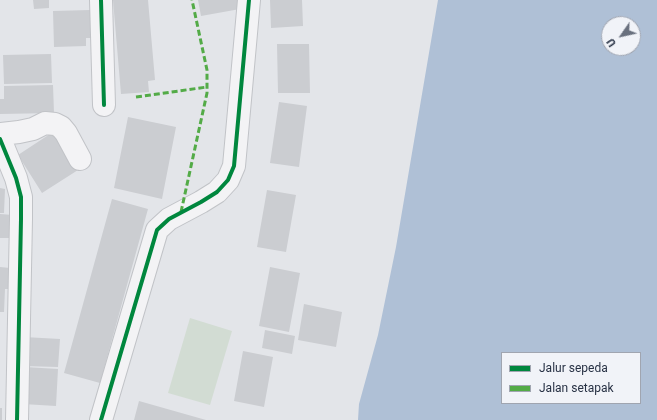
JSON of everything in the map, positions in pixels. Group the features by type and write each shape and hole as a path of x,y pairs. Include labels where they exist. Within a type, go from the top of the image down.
{"street":[{"path":"101,0 104,105"},
{"path":"101,420 157,230 169,219 217,192 228,180 234,166 250,0"},
{"path":"0,134 33,129 46,123 55,124 66,133 80,159"},
{"path":"0,139 16,178 21,198 17,420"}],"shaded area":[{"path":"190,318 232,331 210,405 168,393"}],"water":[{"path":"438,0 657,0 657,420 358,420 359,404 378,335 396,247"}],"building":[{"path":"33,0 49,0 49,8 34,9"},
{"path":"113,0 148,0 155,80 148,81 149,92 121,94"},
{"path":"198,0 238,0 240,9 201,16"},
{"path":"270,0 302,0 303,26 271,28"},
{"path":"90,10 91,38 86,38 86,46 54,47 53,11"},
{"path":"277,44 309,44 310,93 278,93"},
{"path":"51,54 52,83 4,84 3,55"},
{"path":"53,85 54,113 0,114 0,99 4,99 4,86"},
{"path":"279,102 307,106 299,167 270,163"},
{"path":"128,117 176,127 162,199 114,188"},
{"path":"53,132 78,170 42,193 18,155"},
{"path":"0,188 5,189 4,213 0,213"},
{"path":"267,190 296,195 286,252 257,247"},
{"path":"112,199 148,209 100,383 64,373"},
{"path":"0,214 13,215 12,238 0,238"},
{"path":"0,267 10,268 9,289 5,289 4,312 0,312"},
{"path":"270,267 300,273 289,332 259,326"},
{"path":"304,304 342,312 336,347 298,340"},
{"path":"265,330 295,336 292,354 262,348"},
{"path":"24,337 60,339 58,367 23,366"},
{"path":"243,351 273,357 264,407 234,401"},
{"path":"25,367 58,369 56,406 23,404"},
{"path":"139,401 206,420 134,420"},
{"path":"0,408 2,408 2,420 0,420"}],"marked path":[{"path":"181,212 207,93 207,70 192,0"},
{"path":"136,97 207,87"}],"cycle path":[{"path":"101,0 104,105"},
{"path":"101,420 157,230 169,219 217,192 228,180 234,166 249,0"},
{"path":"0,139 16,178 21,197 17,420"}]}
